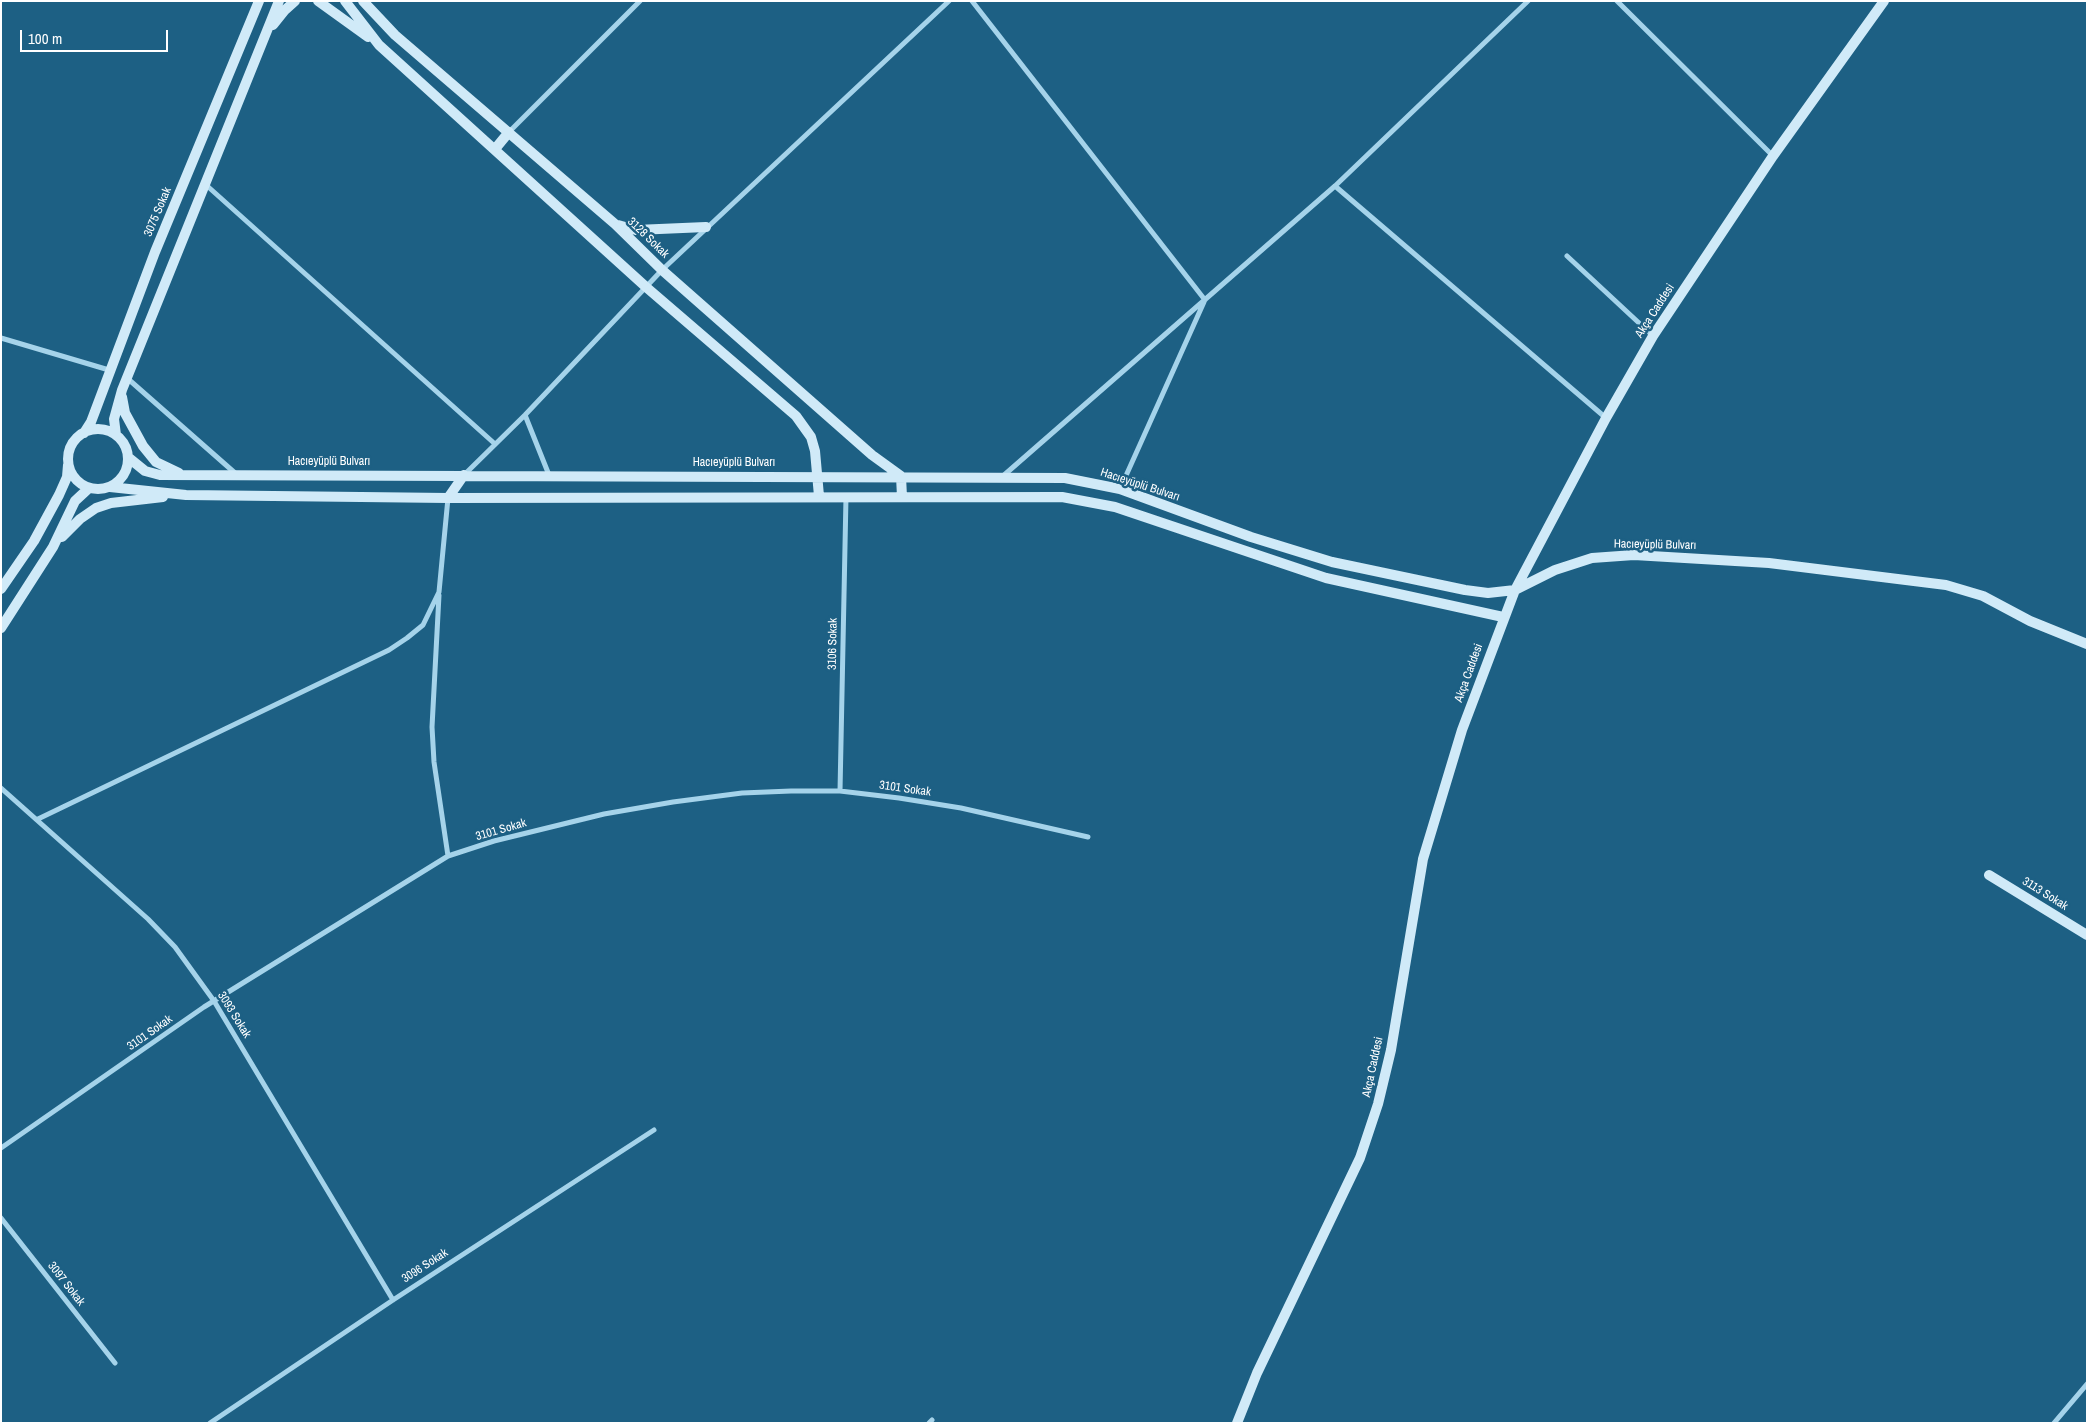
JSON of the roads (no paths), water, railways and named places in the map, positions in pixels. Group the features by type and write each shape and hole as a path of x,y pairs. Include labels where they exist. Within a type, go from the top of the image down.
{"street":[{"path":"252,1 253,18"},
{"name":"3075 Sokak","path":"84,434 91,422 155,252 259,1"},
{"path":"110,487 124,476 129,458 127,450 116,435 115,415 126,378 279,1"},
{"path":"265,36 285,10 295,1"},
{"path":"318,1 379,45 646,287 805,426 815,451 819,496"},
{"path":"345,1 379,45"},
{"name":"3128 Sokak","path":"364,1 395,34 615,224 662,270 872,455 901,476"},
{"path":"494,149 640,1"},
{"path":"448,856 434,762 432,727 439,592 448,498 464,475 525,415 662,270 949,1"},
{"path":"972,1 1205,300"},
{"path":"1003,477 1335,186 1528,1"},
{"path":"1617,1 1773,156"},
{"name":"Akça Caddesi","path":"1237,1423 1257,1373 1363,1149 1378,1104 1391,1050 1423,859 1462,730 1503,617 1515,590 1606,418 1653,336 1773,156 1884,1"},
{"path":"205,184 495,444"},
{"path":"1335,186 1606,418"},
{"path":"615,224 636,230 706,227"},
{"path":"1567,256 1653,336"},
{"path":"1120,489 1205,300"},
{"path":"1,338 109,370"},
{"path":"126,378 236,474"},
{"path":"122,390 122,404 129,423 151,457 170,470 192,475"},
{"path":"525,415 549,475"},
{"path":"1,589 34,541 59,496 66,477 72,446 84,434 100,430 116,435"},
{"name":"Hacıeyüplü Bulvarı","path":"129,458 145,471 156,475 1066,478 1120,489 1251,537 1332,562 1465,590 1488,593 1515,590 1555,570 1592,558 1634,555 1769,563 1946,585 1983,596 2030,621 2087,644"},
{"path":"68,465 77,480 89,488 110,487 186,495 448,498 1062,497 1082,499 1115,507 1326,578 1503,617"},
{"path":"901,476 902,497"},
{"path":"1,628 53,548 76,501 89,488"},
{"path":"53,548 80,518 96,508 111,503 186,495"},
{"name":"3106 Sokak","path":"840,791 846,497"},
{"path":"1326,578 1332,562"},
{"path":"38,819 389,650 423,625 439,592"},
{"name":"3093 Sokak","path":"1,788 38,819 168,940 214,1001 392,1300"},
{"name":"3101 Sokak","path":"1,1148 214,1001 448,856 494,841 548,827 673,802 742,794 840,791 961,808 1088,837"},
{"name":"3113 Sokak","path":"1989,875 2087,935"},
{"name":"3096 Sokak","path":"210,1423 392,1300 654,1130"},
{"name":"3097 Sokak","path":"1,1218 115,1363"},
{"path":"2054,1423 2087,1384"}]}
